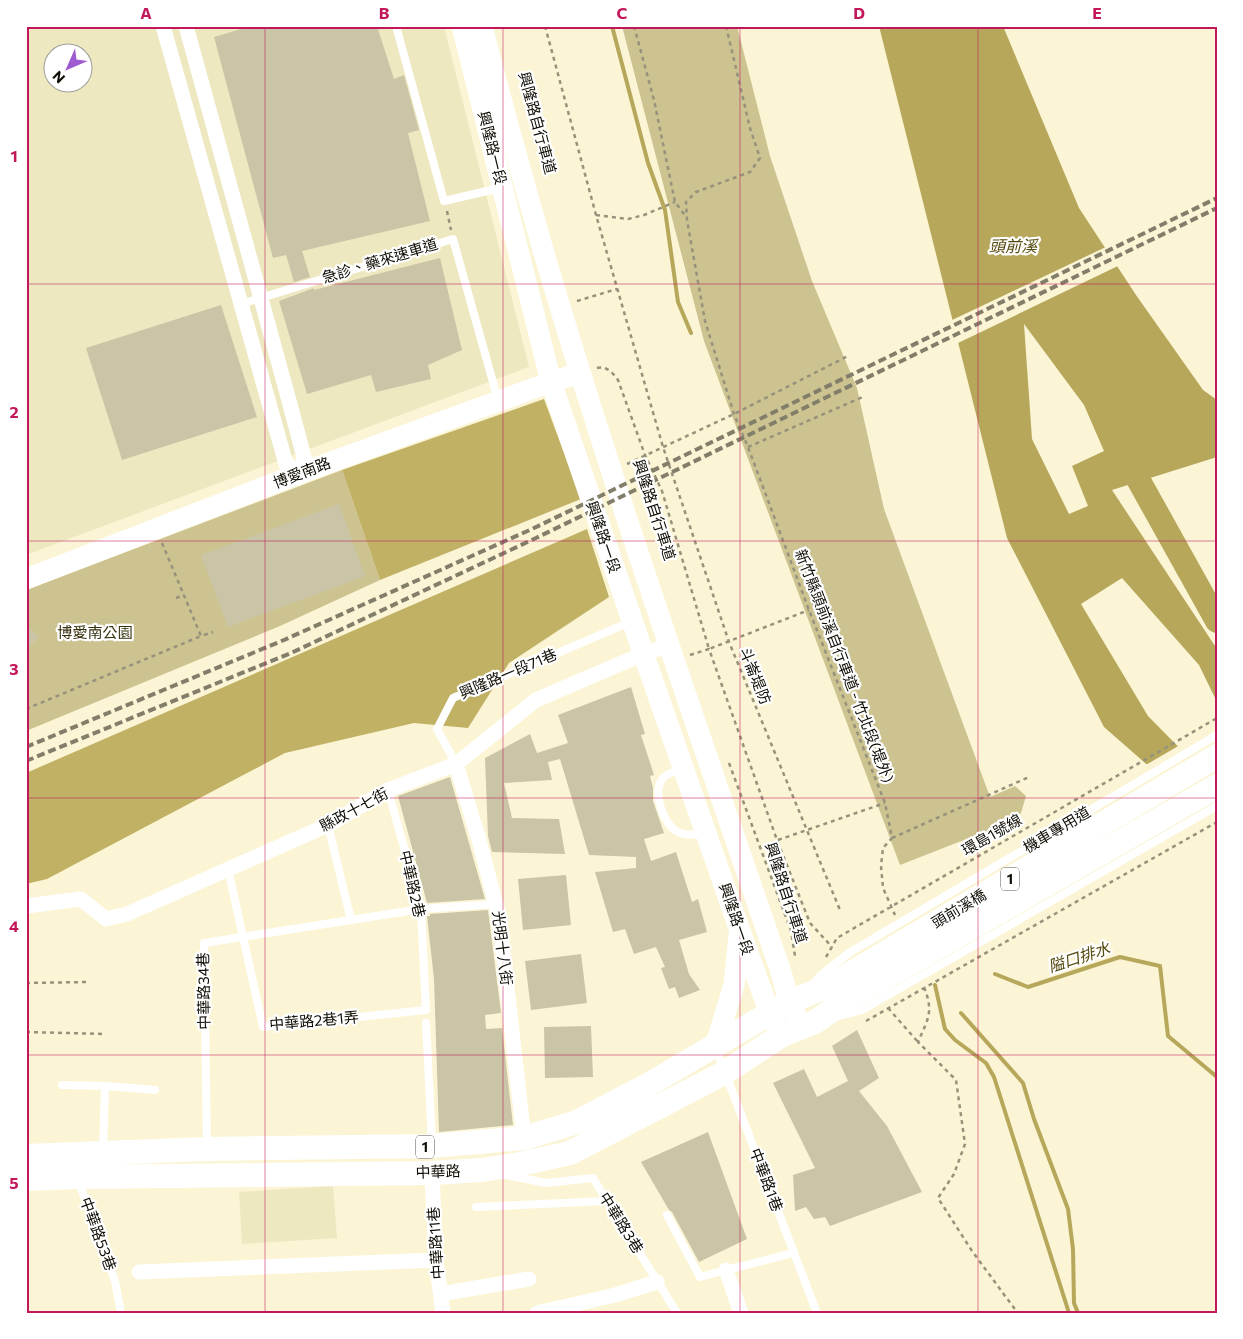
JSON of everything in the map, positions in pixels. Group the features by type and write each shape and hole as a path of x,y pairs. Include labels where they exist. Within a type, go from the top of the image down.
{"main road":[{"name":"頭前溪橋","path":"787,1004 831,985 1217,756"},
{"name":"頭前溪橋","path":"800,1028 1217,786"},
{"name":"中華路","path":"26,1179 76,1166 103,1154 432,1146 524,1138 577,1122 648,1085 787,1004"},
{"name":"中華路","path":"26,1156 76,1166 432,1173 482,1170 520,1164 570,1153 724,1073 800,1028"}],"street":[{"path":"163,26 286,464 301,473 304,457 186,26"},
{"name":"興隆路一段","path":"462,26 551,382 643,654 740,931 787,1004 800,1028"},
{"name":"興隆路一段","path":"482,26 499,95 590,371 782,972 787,1004"},
{"name":"博愛南路","path":"26,579 301,473 551,382 590,371"},
{"name":"縣政十七街","path":"26,906 82,899 106,919 127,914 328,824 388,790 456,764 536,700 643,654 678,646"},
{"name":"光明十八街","path":"456,764 499,916 524,1138"},
{"path":"715,1047 734,985 740,931"},
{"name":"中華路11巷","path":"432,1173 436,1260 443,1313"},
{"path":"139,1272 436,1260"},
{"path":"726,1270 741,1313"},
{"path":"441,1295 529,1279"},
{"path":"537,1313 615,1295 658,1282"}],"lane":[{"path":"396,26 444,201 502,187"},
{"name":"急診、藥來速車道","path":"241,304 453,239 498,402"},
{"name":"興隆路一段71巷","path":"456,764 437,729 453,698 632,622"},
{"name":"機車專用道","path":"787,1004 849,953 1217,735"},
{"path":"683,769 672,772 662,779 658,794 663,813 669,826 680,833 692,835 706,834"},
{"name":"中華路2巷","path":"388,790 421,909 426,1010"},
{"name":"1","path":"800,1028 862,1010 1217,806"},
{"path":"328,824 351,920"},
{"path":"228,869 243,936 421,909 496,904"},
{"name":"中華路2巷1弄","path":"243,936 263,1027 426,1010"},
{"name":"中華路34巷","path":"207,1150 204,943 243,936"},
{"path":"426,1023 432,1146"},
{"name":"中華路1巷","path":"715,1047 817,1313"},
{"path":"62,1085 155,1090"},
{"path":"103,1154 105,1086"},
{"name":"中華路53巷","path":"76,1166 115,1282 121,1313"},
{"name":"中華路3巷","path":"482,1170 546,1183 593,1178 677,1313"},
{"path":"476,1207 607,1201"},
{"path":"667,1216 700,1277 794,1253"}],"path":[{"name":"斗崙堤防","path":"545,26 662,447 729,642 840,910"},
{"path":"634,26 654,100 675,202 687,220"},
{"name":"新竹縣頭前溪自行車道 - 竹北段(堤外)","path":"726,26 750,128 760,158 750,172 696,192 686,202 687,220 705,321 734,414 885,803 892,838"},
{"path":"444,201 453,239"},
{"path":"596,215 628,220 675,202"},
{"path":"576,302 617,289"},
{"path":"645,455 734,414 848,356"},
{"path":"590,371 603,367 612,372 618,380 645,455 662,491 709,649 777,840 810,923 836,951"},
{"path":"748,447 865,396"},
{"path":"162,542 201,636"},
{"path":"176,598 184,595"},
{"path":"678,646 689,655 729,642 809,610"},
{"path":"26,709 213,632"},
{"name":"環島1號線","path":"822,963 838,938 1217,718"},
{"name":"興隆路自行車道","path":"726,756 791,931 796,964"},
{"path":"896,918 883,888 881,866 883,848 892,838 1029,777"},
{"path":"777,840 885,803"},
{"path":"918,1042 930,1013 929,998 922,981"},
{"path":"26,983 88,982"},
{"path":"887,1007 918,1042 956,1080 965,1144 954,1174 938,1198 972,1251 1014,1308 1020,1313"},
{"path":"26,1032 105,1034"}],"shaded area":[{"path":"26,26 444,26 529,367 26,555"},
{"path":"544,399 581,499 380,580 342,470"},
{"path":"587,529 609,597 509,663 468,728 414,723 285,753 47,879 26,884 26,773"},
{"path":"333,1186 337,1238 242,1244 239,1192"}],"green space":[{"path":"622,26 737,26 770,156 812,281 857,388 884,509 990,797 1015,786 1026,796 1021,813 1002,825 900,865 704,341"},
{"name":"博愛南公園","path":"342,470 380,580 280,626 26,731 26,590"}],"water":[{"name":"頭前溪","path":"879,26 1003,26 1079,208 1136,295 1203,390 1217,400 1217,457 1112,490 1217,649 1217,702 1199,665 1122,578 1081,604 1148,716 1217,786 1217,826 1104,727 1007,538","holes":["1024,324 1084,405 1104,451 1072,466 1088,506 1069,514 1032,439"]}],"pier":[{"path":"1108,246 1120,265 956,344 950,321"},
{"path":"1180,745 1217,783 1217,828 1144,766"}],"building":[{"path":"251,26 377,26 394,79 404,75 419,130 408,133 430,221 302,251 310,277 294,282 286,255 273,258 214,37"},
{"path":"440,258 462,350 428,365 431,379 376,392 371,375 307,394 279,301 314,288 314,290"},
{"path":"221,305 257,417 122,460 86,348"},
{"path":"339,504 365,576 228,627 201,555"},
{"path":"26,625 39,637 26,650"},
{"path":"631,687 645,734 641,735 654,775 650,776 653,788 653,801 664,833 644,839 651,861 676,852 692,902 698,899 707,932 679,940 689,974 700,990 679,998 675,987 669,989 661,968 665,967 656,947 634,954 625,929 613,932 595,872 636,868 636,857 589,855 560,759 548,762 552,780 504,783 512,818 559,819 565,854 492,852 488,836 485,758 530,734 537,753 568,743 558,715"},
{"path":"450,777 485,899 427,903 398,796"},
{"path":"566,875 571,925 523,930 518,879"},
{"path":"488,910 501,1013 485,1015 486,1029 502,1028 513,1125 439,1132 434,979 427,916 430,916 430,914"},
{"path":"581,954 587,1003 531,1010 525,961"},
{"path":"591,1026 593,1077 545,1078 544,1027"},
{"path":"857,1030 879,1078 859,1091 887,1126 922,1192 830,1226 825,1217 814,1219 806,1207 795,1211 793,1175 815,1168 773,1083 804,1069 817,1097 848,1081 832,1046"},
{"path":"708,1132 747,1239 699,1262 672,1212 641,1162"}],"waterway":[{"path":"612,26 648,163 665,210 678,302 691,333"},
{"name":"頭前溪","path":"1124,454 1217,621"},
{"name":"隘口排水","path":"995,974 1028,987 1120,957 1160,966 1168,1036 1217,1077"},
{"path":"935,985 945,1029 955,1040 986,1063 994,1077 1069,1313"},
{"path":"961,1013 1023,1083 1034,1119 1068,1209 1073,1249 1074,1303 1078,1313"}],"railway":[{"path":"26,747 284,640 532,529 1217,198"},
{"path":"26,761 291,653 536,538 1217,208"}]}
